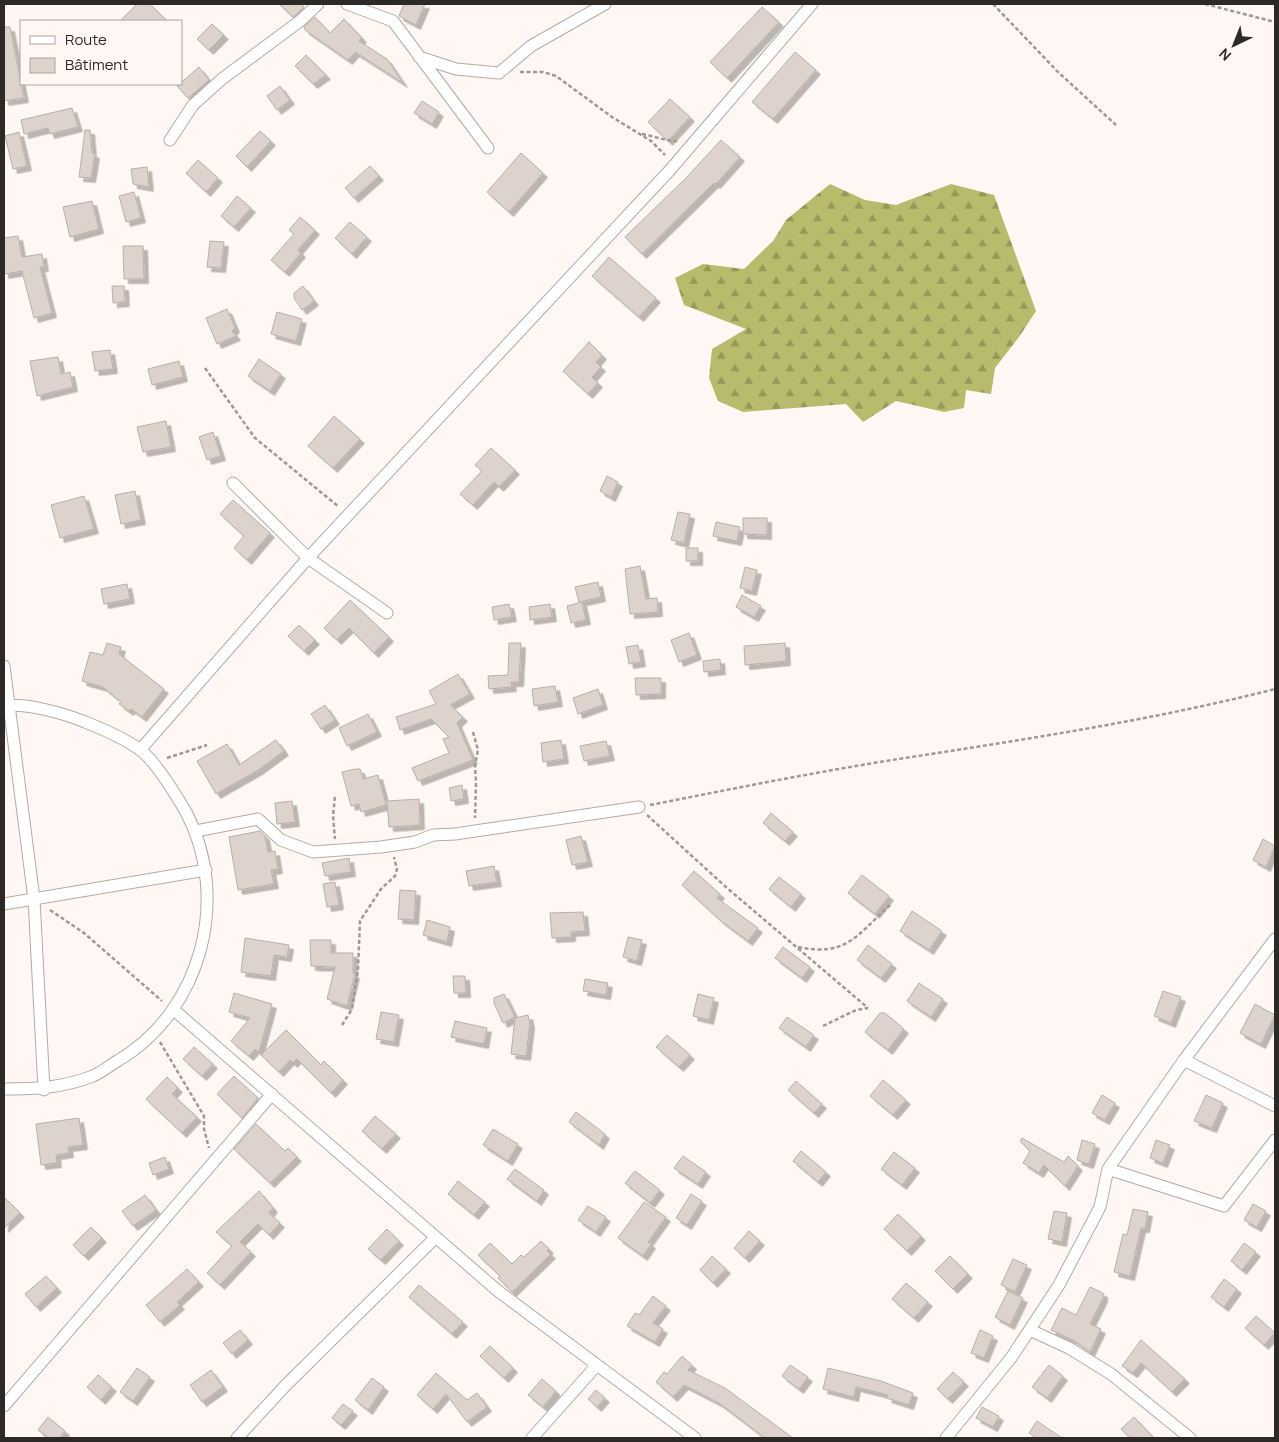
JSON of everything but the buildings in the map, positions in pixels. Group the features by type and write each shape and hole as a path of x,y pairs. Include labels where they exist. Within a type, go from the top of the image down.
{"street":[{"path":"170,140 193,105 222,79 300,21 318,4"},
{"path":"347,4 393,21 488,148"},
{"path":"419,57 456,69 499,73 531,46 605,4"},
{"path":"140,750 308,558 675,164 812,4"},
{"path":"232,483 308,558 387,613"},
{"path":"4,666 7,706 34,899 44,1090"},
{"path":"4,1089 44,1090 94,1076 138,1048 174,1010 197,967 208,919 206,870 196,832 174,791 140,750 107,730 64,714 7,706"},
{"path":"196,832 258,819 282,840 313,852 393,846 433,835 455,834 639,807"},
{"path":"4,904 206,870"},
{"path":"946,1438 1011,1358 1059,1285 1100,1207 1108,1168 1184,1060 1275,938"},
{"path":"174,1010 498,1292 695,1438"},
{"path":"1184,1060 1275,1106"},
{"path":"4,1406 272,1094"},
{"path":"1108,1168 1224,1206 1275,1140"},
{"path":"236,1438 286,1385 436,1237"},
{"path":"1030,1330 1069,1348 1111,1374 1190,1438"},
{"path":"532,1438 597,1366"}],"path":[{"path":"993,4 1058,72 1116,125"},
{"path":"1205,4 1275,22"},
{"path":"499,73 543,72 556,76 574,87 612,117 640,134 675,164"},
{"path":"640,134 660,137 668,142 676,140 689,148"},
{"path":"206,368 255,438 348,515"},
{"path":"639,807 890,760 1069,733 1205,707 1275,689"},
{"path":"473,732 478,750 475,765 474,820"},
{"path":"151,762 207,746"},
{"path":"335,797 333,816 336,850"},
{"path":"639,807 796,947 868,1008 856,1010 823,1026"},
{"path":"342,1025 352,1009 358,969 360,921 380,889 395,876 397,869 393,846"},
{"path":"34,899 84,933 174,1010"},
{"path":"796,947 831,951 847,944 890,905"},
{"path":"153,1033 200,1107 204,1116 207,1145 216,1159"}],"green space":[{"path":"830,184 865,200 896,205 951,184 994,195 1036,311 995,368 991,394 966,390 964,408 944,412 896,401 863,422 846,404 743,412 718,401 709,378 712,349 746,329 684,305 675,278 703,264 744,269 773,241 786,220"}]}
